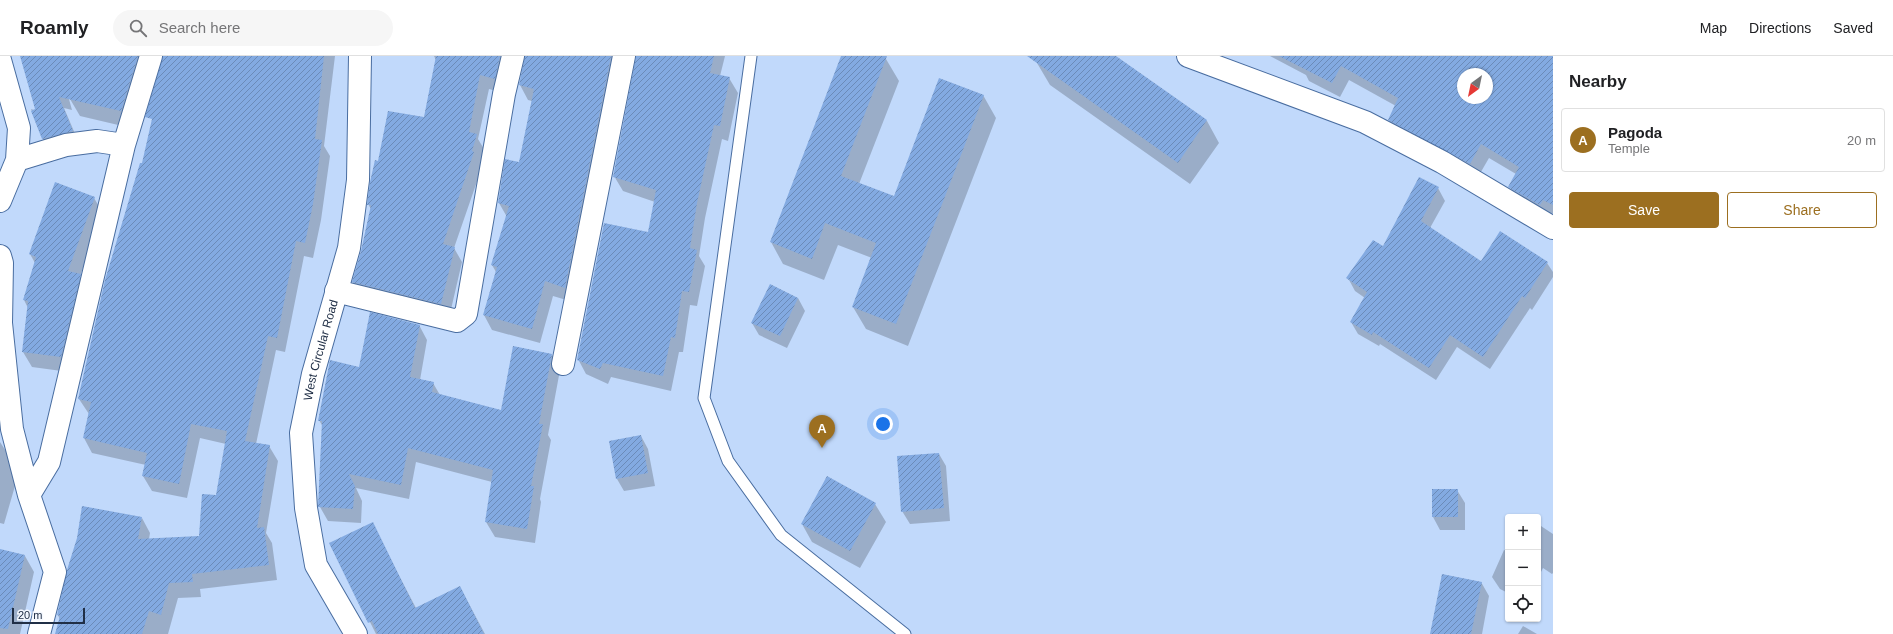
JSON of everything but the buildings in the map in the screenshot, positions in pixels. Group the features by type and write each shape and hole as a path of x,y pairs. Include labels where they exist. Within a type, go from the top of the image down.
{"street":[{"path":"29,495 49,462 124,145 151,56"},
{"name":"West Circular Road","path":"356,634 316,565 306,508 301,433 313,374 349,248 358,180 360,56"},
{"path":"336,291 457,321 466,314 504,94 513,56"},
{"path":"562,364 624,56"},
{"path":"1188,56 1365,122 1442,162 1553,228"},
{"path":"0,60 19,128 17,160 0,201"},
{"path":"17,160 74,144 98,141 124,145"},
{"path":"0,256 2,263 1,323 12,429 29,495 55,572 39,634"}],"lane":[{"path":"751,56 704,398 728,461 781,535 905,634"}],"place":[{"name":"Pagoda","path":"822,448"}]}
